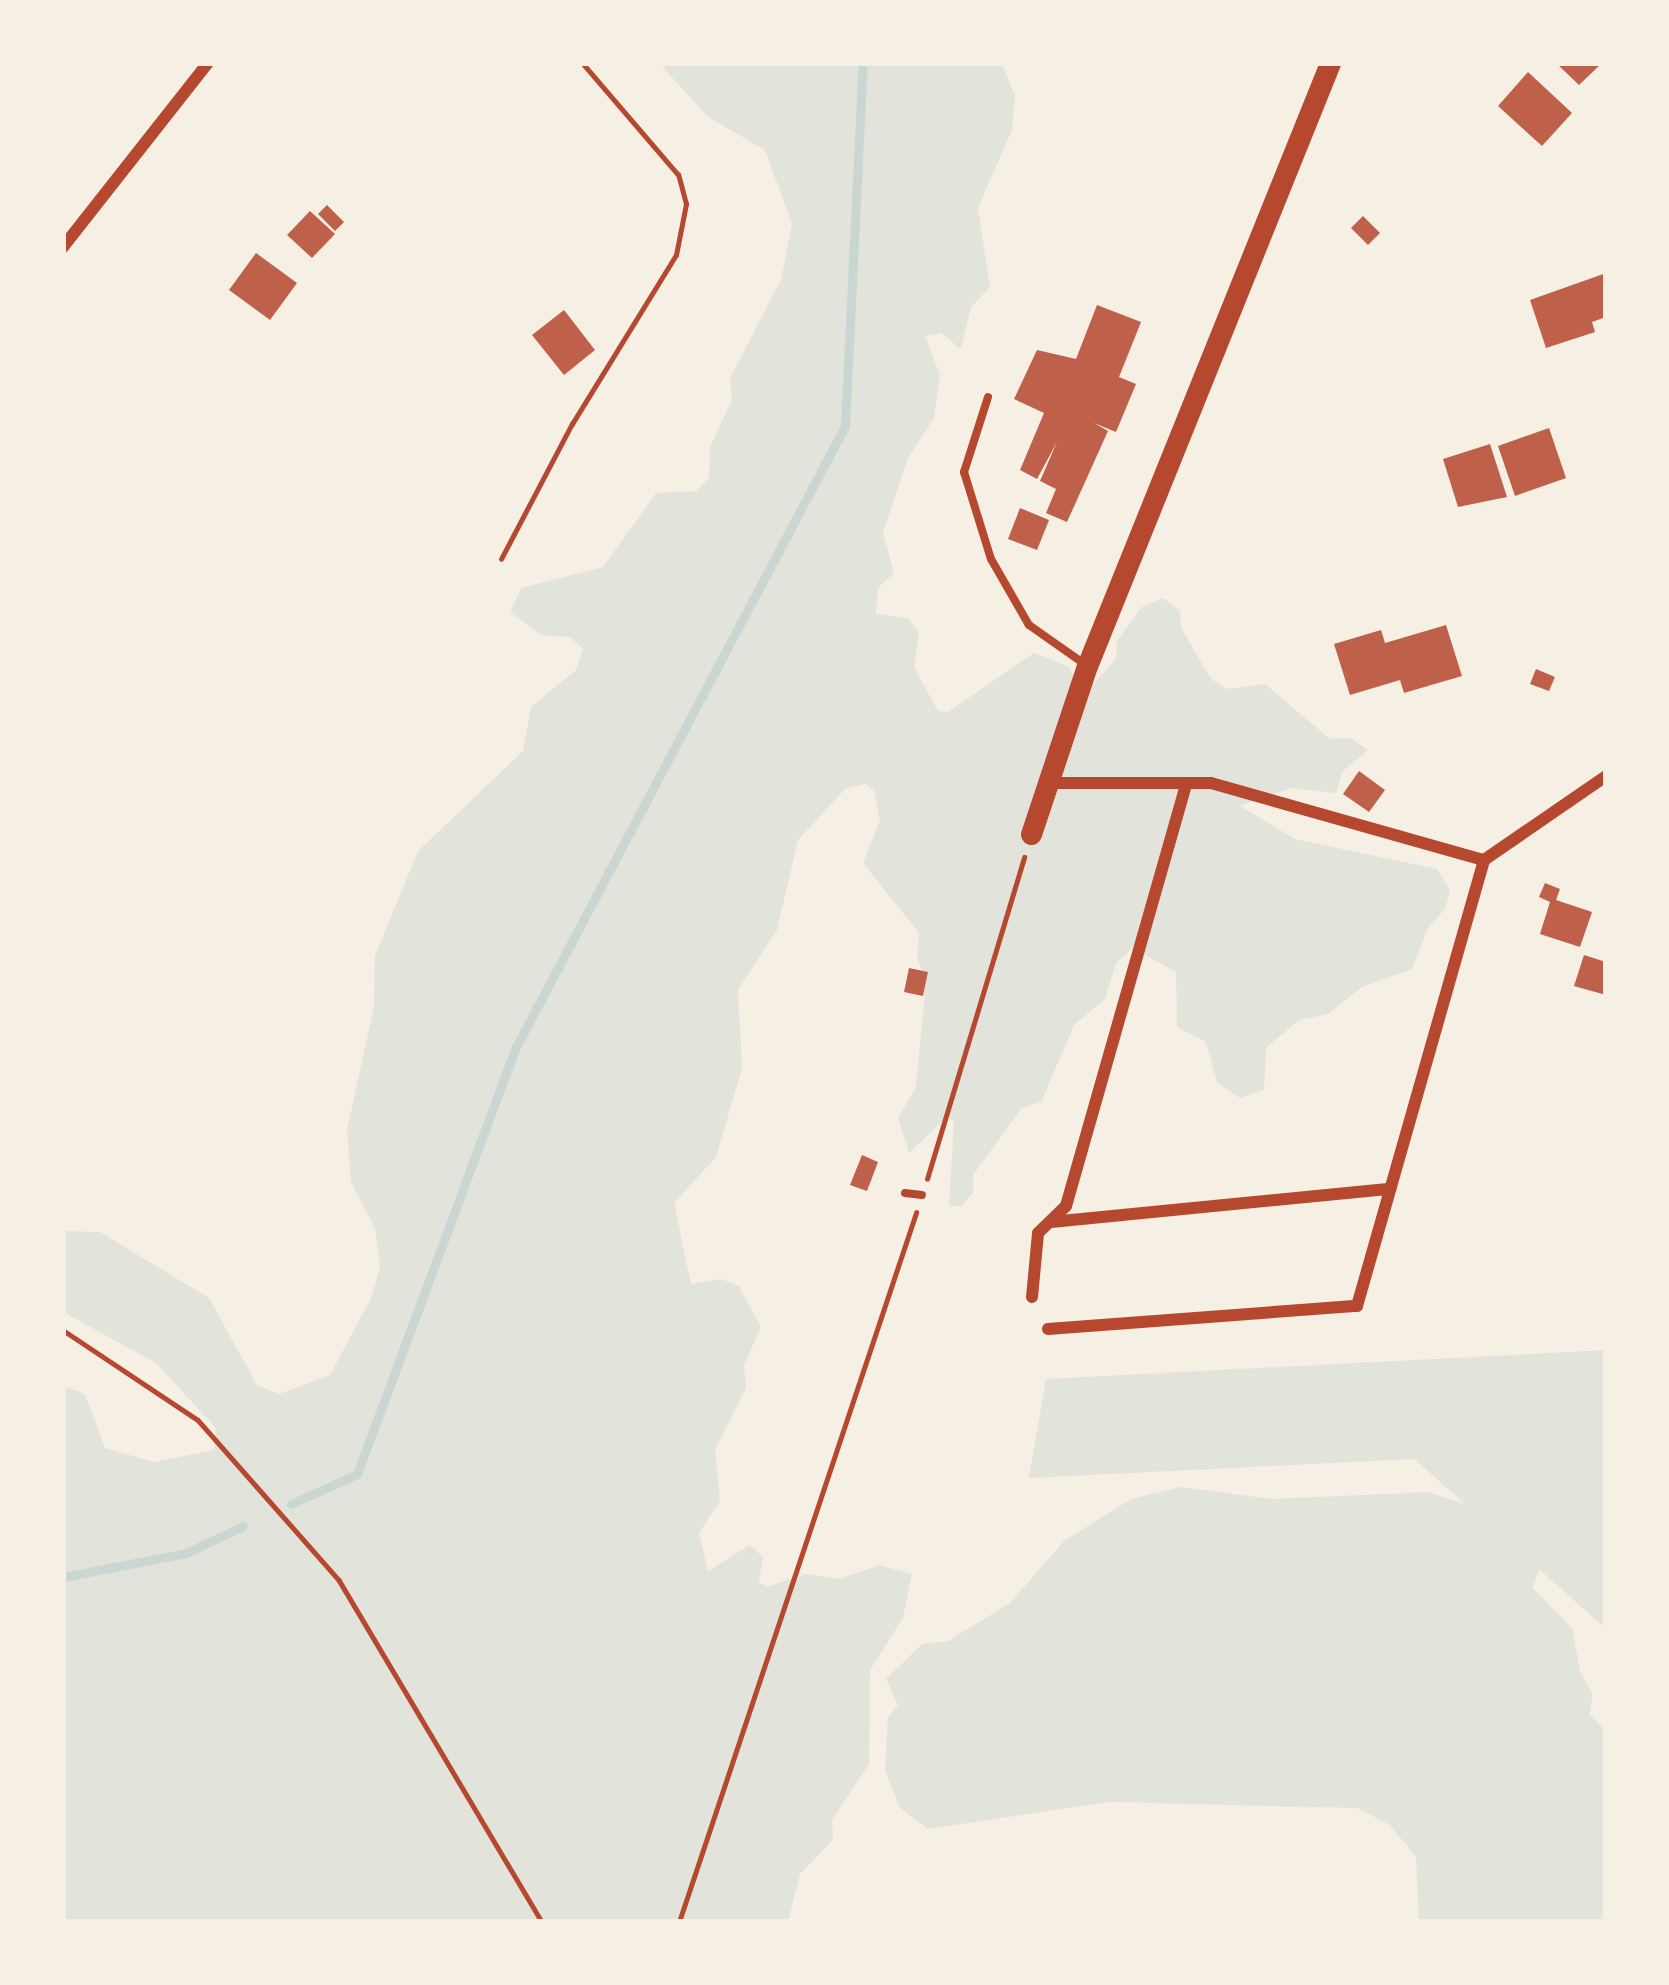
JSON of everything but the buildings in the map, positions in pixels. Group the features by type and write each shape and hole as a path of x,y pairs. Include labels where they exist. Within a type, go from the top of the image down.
{"street":[{"path":"63,247 208,63"},
{"path":"1031,834 1088,666 1330,63"},
{"path":"1048,1329 1357,1306 1484,860 1606,776"},
{"path":"1047,784 1186,784 1484,860"},
{"path":"1032,1298 1038,1233 1066,1206 1186,784"},
{"path":"1049,1222 1390,1190"}],"lane":[{"path":"988,397 964,472 991,559 1029,625 1088,666"},
{"path":"905,1192 922,1195"}],"path":[{"path":"501,559 572,424 676,255 686,204 678,175 582,63"},
{"path":"679,1922 922,1195 1031,834"},
{"path":"63,1330 199,1420 339,1580 542,1922"}],"shaded area":[{"path":"659,63 1002,63 1015,96 1012,130 978,208 990,287 971,307 961,349 941,333 925,336 940,375 934,418 908,458 883,532 894,573 878,588 876,614 908,618 919,633 914,667 938,711 948,712 1034,653 1069,667 1083,695 1116,659 1117,641 1142,607 1163,598 1180,611 1181,628 1211,679 1228,689 1265,684 1330,739 1351,738 1368,750 1342,772 1336,793 1291,788 1240,806 1295,839 1437,869 1450,891 1445,909 1428,928 1412,969 1362,987 1328,1014 1299,1020 1266,1048 1264,1090 1240,1098 1217,1083 1206,1042 1177,1027 1176,972 1133,948 1116,963 1105,999 1074,1025 1041,1102 1022,1108 973,1175 973,1193 961,1207 949,1205 954,1122 947,1117 909,1153 898,1118 916,1087 926,980 917,959 919,933 863,863 880,820 874,791 865,784 845,789 798,840 777,930 738,990 742,1068 716,1157 674,1203 691,1284 721,1279 739,1286 761,1327 744,1365 746,1388 715,1450 720,1501 699,1533 708,1571 750,1545 763,1557 759,1582 767,1587 805,1574 840,1579 879,1565 912,1574 903,1618 870,1670 869,1764 832,1820 833,1840 800,1874 788,1922 63,1922 63,1386 85,1394 105,1448 154,1462 214,1450 216,1428 156,1363 63,1312 63,1231 100,1232 209,1298 257,1385 279,1394 330,1375 372,1296 380,1267 375,1228 351,1182 347,1130 374,1007 375,956 418,851 523,751 531,707 576,670 583,648 569,637 541,635 510,612 521,588 603,567 656,493 697,491 709,478 710,447 732,400 730,378 781,280 792,224 765,150 708,117"},
{"path":"1606,1350 1606,1629 1539,1569 1533,1588 1572,1628 1580,1671 1593,1695 1589,1714 1606,1731 1606,1922 1419,1922 1416,1857 1390,1825 1357,1808 1109,1802 928,1829 900,1808 885,1771 888,1717 898,1705 886,1679 922,1644 948,1641 1010,1603 1064,1541 1131,1499 1181,1487 1272,1499 1429,1492 1465,1504 1414,1459 1029,1478 1046,1379"}],"waterway":[{"path":"291,1504 357,1474 516,1047 845,426 863,63"},
{"path":"63,1577 186,1553 243,1526"}]}
